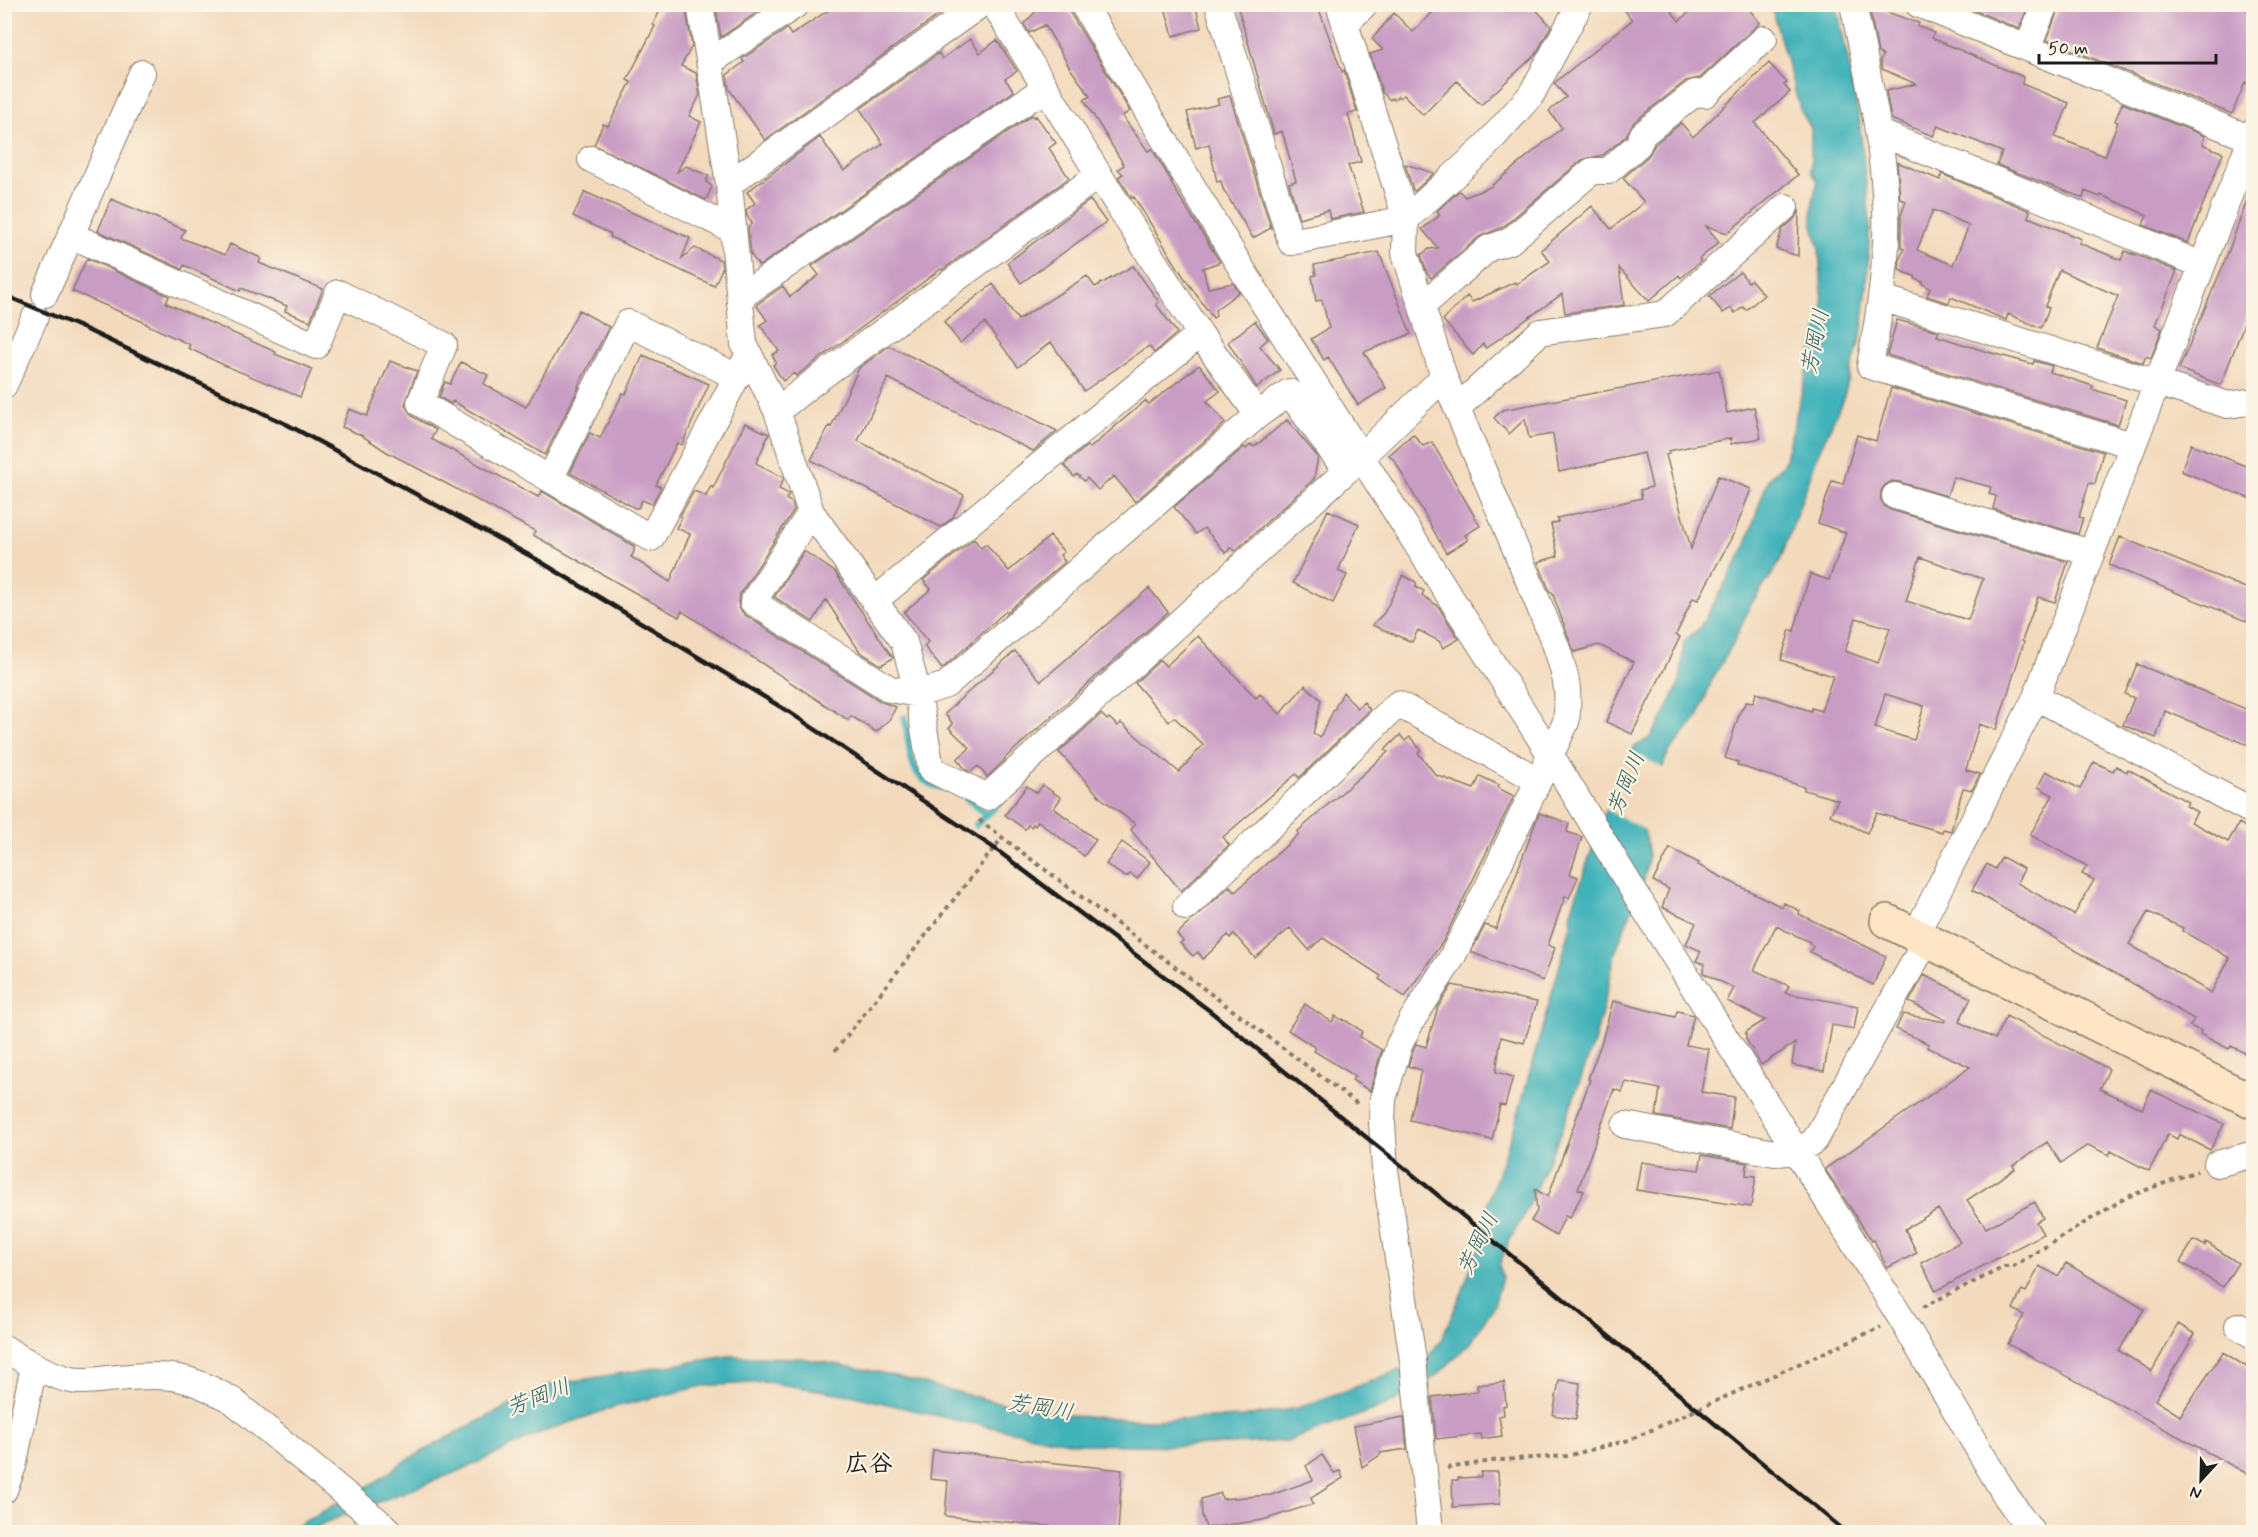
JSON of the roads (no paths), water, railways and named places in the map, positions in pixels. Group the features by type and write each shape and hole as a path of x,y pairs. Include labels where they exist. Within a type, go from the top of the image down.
{"street":[{"path":"700,4 729,184 744,344 777,411 811,512 904,642 918,694 931,770 987,797 1353,464 1444,377"},
{"path":"710,62 797,4"},
{"path":"729,184 981,4"},
{"path":"994,4 1200,334 1258,415"},
{"path":"1083,4 1243,271 1353,464 1550,754 1901,1318 2006,1496 2032,1533"},
{"path":"1218,4 1291,242 1406,219 1481,151 1531,95 1580,4"},
{"path":"1365,4 1342,14 1406,219 1405,253 1444,377 1556,646 1569,696 1566,722 1456,949 1399,1045 1383,1099 1382,1122 1387,1182 1413,1360 1430,1533"},
{"path":"1853,4 1878,132 1886,212 1882,298 1870,366 2132,445"},
{"path":"1625,1125 1775,1153 1796,1152 1806,1148 1815,1140 1925,929 2036,697 2252,136 1918,4"},
{"path":"2028,47 2045,4"},
{"path":"1422,306 1489,248 1510,241 1592,171 1608,171 1638,145 1643,134 1695,93 1705,94 1764,39"},
{"path":"4,385 142,73"},
{"path":"740,297 1045,88"},
{"path":"1878,132 2202,265"},
{"path":"591,159 733,230"},
{"path":"777,411 1099,175"},
{"path":"1457,408 1540,332 1665,314 1785,207"},
{"path":"71,235 316,346 338,293 444,345 420,403 651,538 749,354"},
{"path":"1882,298 2228,405 2253,401"},
{"path":"550,479 628,322 737,377"},
{"path":"874,600 1200,334"},
{"path":"811,512 753,603 890,689 918,694 946,685 1258,415 1289,392 1353,464"},
{"path":"1895,496 2091,553"},
{"path":"2036,697 2253,812"},
{"path":"1186,907 1398,704 1538,780"},
{"path":"1887,921 1925,929 2253,1102"},
{"path":"2217,1164 2253,1154"},
{"path":"4,1348 34,1366 72,1380 147,1375 187,1378 202,1384 233,1401 392,1533"},
{"path":"4,1490 13,1466 34,1366"}],"water":[{"name":"芳岡川","path":"1771,5 1837,5 1859,117 1870,222 1867,287 1861,337 1843,399 1818,454 1779,564 1751,604 1734,642 1711,682 1698,717 1668,753 1642,820 1649,854 1644,878 1615,953 1594,1043 1561,1132 1499,1265 1502,1277 1494,1306 1470,1343 1436,1376 1385,1406 1288,1441 1190,1446 1079,1444 955,1420 850,1395 766,1382 703,1386 614,1407 540,1433 459,1471 324,1523 308,1532 286,1532 379,1480 402,1463 550,1385 728,1356 801,1358 883,1373 992,1401 1074,1416 1149,1420 1243,1417 1298,1408 1425,1361 1441,1340 1463,1290 1488,1219 1487,1204 1515,1125 1571,925 1572,909 1603,816 1634,747 1650,738 1664,716 1680,682 1684,641 1699,629 1744,550 1768,479 1784,463 1823,308 1819,248 1812,221 1813,198 1818,181 1811,172 1811,128 1800,109"}],"waterway":[{"path":"905,718 913,764 918,773 934,785 948,788"},
{"path":"968,799 987,815"},
{"path":"976,825 1000,802"}],"railway":[{"path":"4,295 85,329 288,425 536,559 789,712 994,848 1210,1011 1428,1187 1846,1532"}],"district":[{"name":"広谷","path":"869,1463"}]}
